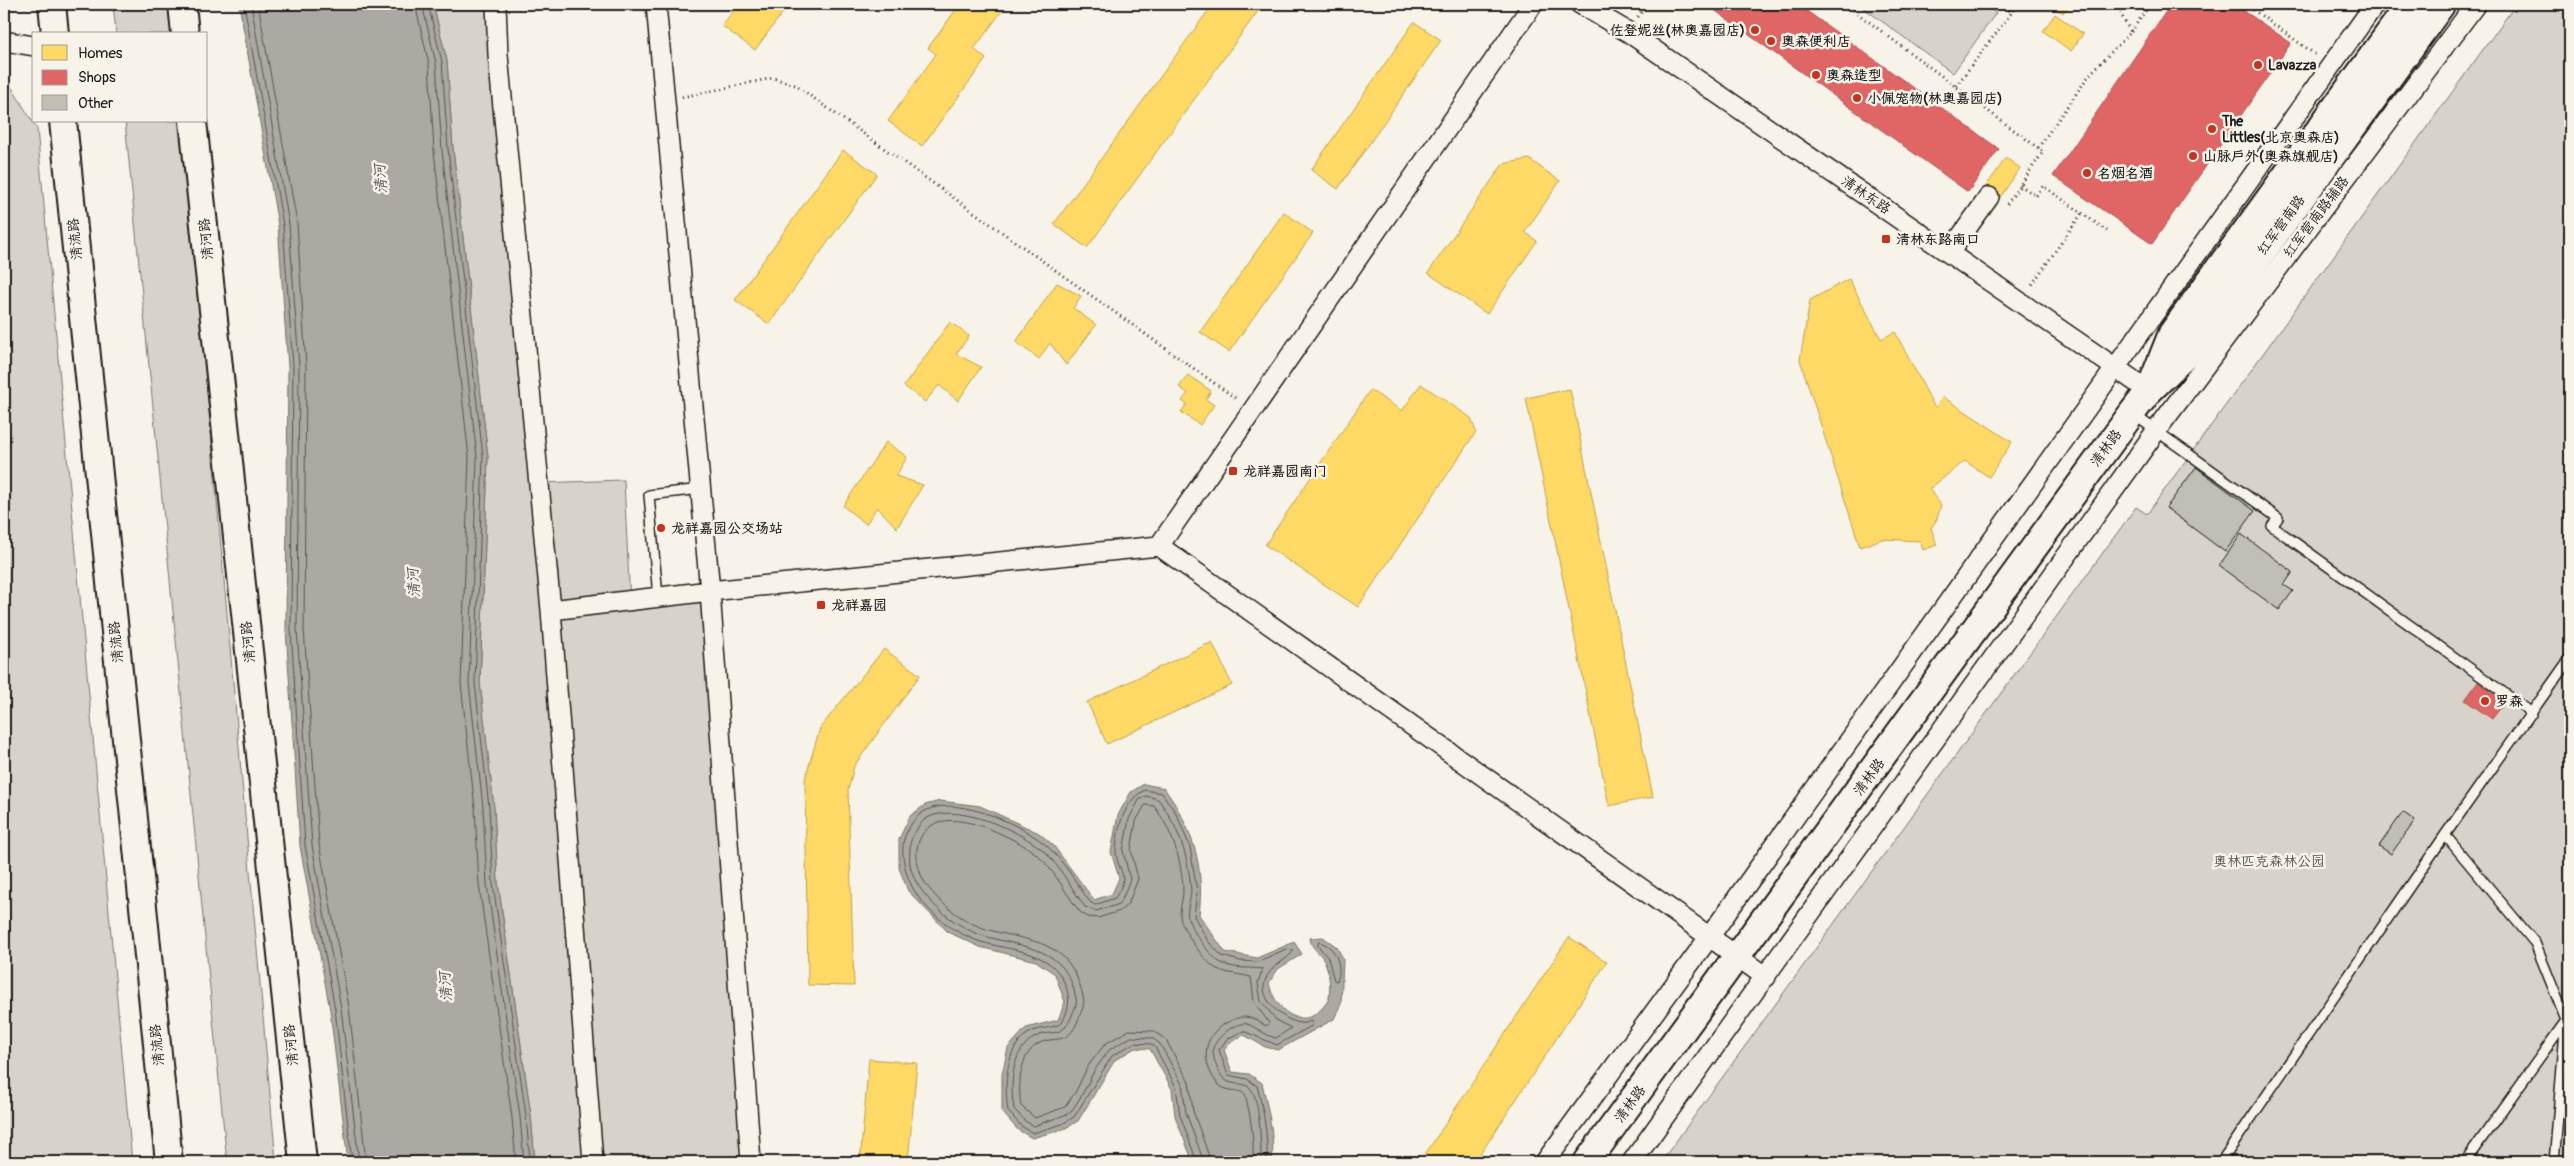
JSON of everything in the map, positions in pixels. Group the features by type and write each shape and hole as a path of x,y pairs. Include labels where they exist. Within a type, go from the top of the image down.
{"street":[{"path":"52,4 55,32"},
{"path":"182,4 185,32"},
{"path":"496,4 498,55 551,610 593,1162"},
{"path":"656,4 710,591 751,1162"},
{"path":"1159,546 1533,4"},
{"name":"清林东路","path":"1580,4 1628,32 2149,391"},
{"path":"1545,1162 1710,936 2375,4"},
{"name":"红军营南路","path":"2149,391 2172,334 2410,4"},
{"name":"红军营南路","path":"2149,391 2192,349 2442,4"},
{"name":"红军营南路辅路","path":"1632,1162 2156,430 2476,4"},
{"path":"4,40 32,46"},
{"name":"清流路","path":"63,122 169,1162"},
{"name":"清河路","path":"193,122 303,1162"},
{"path":"1949,253 1989,196"},
{"name":"清林路","path":"1587,1162 2149,391"},
{"path":"551,610 710,591 1159,546 1766,976"}],"lane":[{"path":"2132,413 2278,518 2272,526 2532,713"},
{"path":"658,597 649,495 700,490"},
{"path":"2220,1162 2445,835 2570,658"},
{"path":"2445,835 2535,943 2568,1019 2554,1162"},
{"path":"2465,1162 2568,1019"}],"path":[{"path":"1845,4 2043,152 2004,209"},
{"path":"2001,4 2012,12"},
{"path":"1956,86 2017,4"},
{"path":"2115,4 2131,32"},
{"path":"2038,148 2090,74 2131,32 2150,4"},
{"path":"2245,4 2331,66"},
{"path":"665,101 773,78 795,85 1252,410"},
{"path":"2020,185 2036,196 2043,186 2107,231"},
{"path":"2020,302 2082,213"}],"green space":[{"path":"113,4 172,4 175,32 116,32"},
{"path":"433,4 496,4 539,483 624,480 630,604 710,591 751,1162 535,1162 531,1116 498,883 494,810 480,683 488,457 453,149 447,61"},
{"path":"1858,4 1906,4 1917,12 1923,4 1983,4 1996,13 1953,73"},
{"name":"奥林匹克森林公园","path":"2516,4 2570,4 2570,1162 1661,1162 2136,507 2147,514"},
{"path":"4,75 37,129 132,1162 4,1162"},
{"path":"125,122 183,122 276,1162 227,1162"}],"water":[{"name":"清河","path":"239,4 433,4 447,61 453,149 488,457 480,683 494,807 498,883 531,1116 535,1162 348,1162 330,1010 300,846 286,629 288,367 278,225"},
{"path":"1144,784 1164,788 1183,818 1195,848 1198,864 1200,881 1199,915 1225,952 1257,958 1294,942 1302,954 1278,969 1269,983 1272,993 1283,1009 1290,1015 1306,1018 1315,1014 1329,999 1330,984 1327,969 1324,960 1312,945 1310,938 1323,937 1337,947 1343,959 1341,1004 1334,1019 1278,1050 1265,1047 1244,1035 1231,1042 1224,1050 1232,1072 1249,1074 1262,1083 1272,1132 1272,1162 1193,1162 1175,1116 1172,1089 1150,1049 1135,1048 1115,1060 1078,1121 1064,1129 1032,1138 1018,1130 1002,1112 1002,1074 1008,1048 1026,1028 1058,1020 1065,1002 1055,974 1036,961 980,947 948,932 908,891 899,868 899,839 910,816 925,805 940,801 980,806 1039,833 1053,845 1094,900 1112,894 1119,878 1111,852 1118,815 1131,792"}],"building: Homes":[{"path":"738,4 789,4 755,50 722,26"},
{"path":"960,4 1007,4 974,49 986,59 922,146 888,121 936,54 928,48"},
{"path":"1213,4 1263,4 1087,248 1054,224"},
{"path":"1906,4 1923,4 1917,12"},
{"path":"2049,4 2070,4 2063,13"},
{"path":"2055,14 2083,34 2071,51 2043,31"},
{"path":"1414,22 1441,40 1338,189 1311,170"},
{"path":"843,150 877,174 769,324 735,300"},
{"path":"2006,158 2020,168 1997,202 1982,192"},
{"path":"1529,159 1560,181 1525,232 1537,241 1487,314 1428,273 1503,164"},
{"path":"1284,212 1313,233 1229,352 1200,332"},
{"path":"1849,279 1881,339 1895,332 1935,408 1943,397 2012,442 1989,477 1965,461 1929,489 1941,505 1937,519 1931,528 1937,545 1923,550 1920,541 1882,539 1860,547 1800,360 1810,300"},
{"path":"1057,283 1081,296 1073,308 1096,325 1066,365 1050,343 1039,359 1016,342"},
{"path":"950,322 969,336 956,354 981,367 958,401 939,385 925,402 904,386"},
{"path":"1188,375 1211,391 1206,399 1214,405 1200,425 1181,412 1187,404 1182,401 1188,393 1179,387"},
{"path":"1421,384 1471,418 1476,432 1358,607 1265,545 1370,390 1402,411"},
{"path":"1570,389 1653,797 1609,806 1526,398"},
{"path":"886,442 907,457 896,476 923,485 897,528 877,507 866,524 843,506"},
{"path":"1212,642 1232,685 1107,744 1087,702"},
{"path":"884,649 920,675 854,766 848,790 854,986 808,985 805,779 820,728"},
{"path":"1569,937 1607,962 1475,1162 1420,1162"},
{"path":"869,1059 917,1063 908,1162 860,1162"}],"building: Shops":[{"path":"1706,4 1797,4 1999,149 1968,192"},
{"path":"2171,4 2234,4 2291,43 2152,244 2053,176"},
{"name":"罗森","path":"2478,682 2505,702 2492,719 2465,700"}],"building: Other":[{"path":"2196,467 2255,511 2225,552 2166,508"},
{"path":"2241,534 2293,572 2284,585 2293,591 2279,610 2219,566"},
{"path":"2403,812 2415,821 2391,854 2379,846"}],"place":[{"name":"佐登妮丝(林奥嘉园店)","path":"1755,30"},
{"name":"奥森便利店","path":"1771,41"},
{"name":"Lavazza","path":"2258,65"},
{"name":"奥森造型","path":"1816,75"},
{"name":"小佩宠物(林奥嘉园店)","path":"1857,98"},
{"name":"The Littles(北京奥森店)","path":"2212,129"},
{"name":"山脉户外(奥森旗舰店)","path":"2193,156"},
{"name":"名烟名酒","path":"2087,173"},
{"name":"清林东路南口","path":"1886,239"},
{"name":"龙祥嘉园南门","path":"1233,471"},
{"name":"龙祥嘉园公交场站","path":"661,528"},
{"name":"龙祥嘉园","path":"821,605"},
{"name":"罗森","path":"2485,701"}]}
